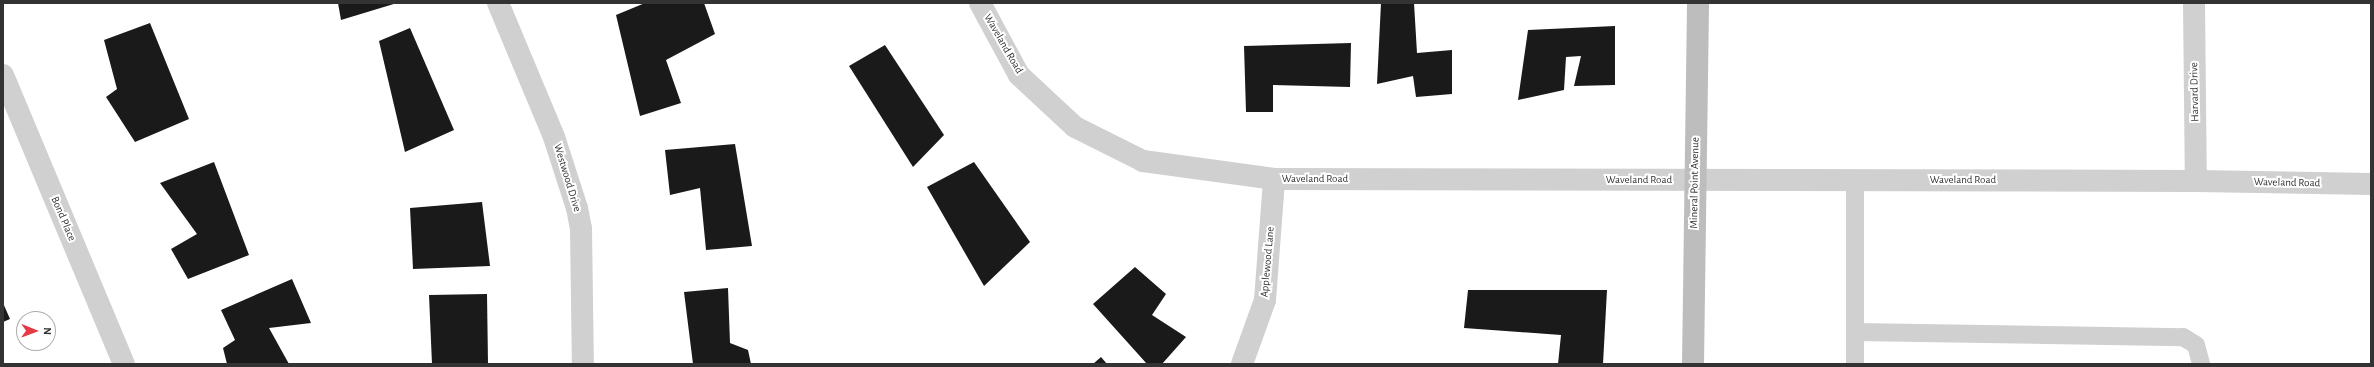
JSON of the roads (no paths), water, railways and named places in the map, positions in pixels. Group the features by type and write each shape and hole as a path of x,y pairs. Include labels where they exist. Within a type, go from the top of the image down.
{"street":[{"name":"Westwood Drive","path":"498,3 554,136 578,208 581,229 583,364"},
{"name":"Waveland Road","path":"980,3 1019,75 1075,127 1143,161 1274,179 2196,181 2371,184"},
{"name":"Mineral Point Avenue","path":"1693,364 1698,3"},
{"name":"Harvard Drive","path":"2194,3 2196,181"},
{"name":"Bond Place","path":"3,75 124,364"},
{"name":"Applewood Lane","path":"1242,364 1265,300 1274,179"}],"lane":[{"path":"1855,180 1855,364"},
{"path":"1855,332 2183,337 2196,345 2201,364"}]}
